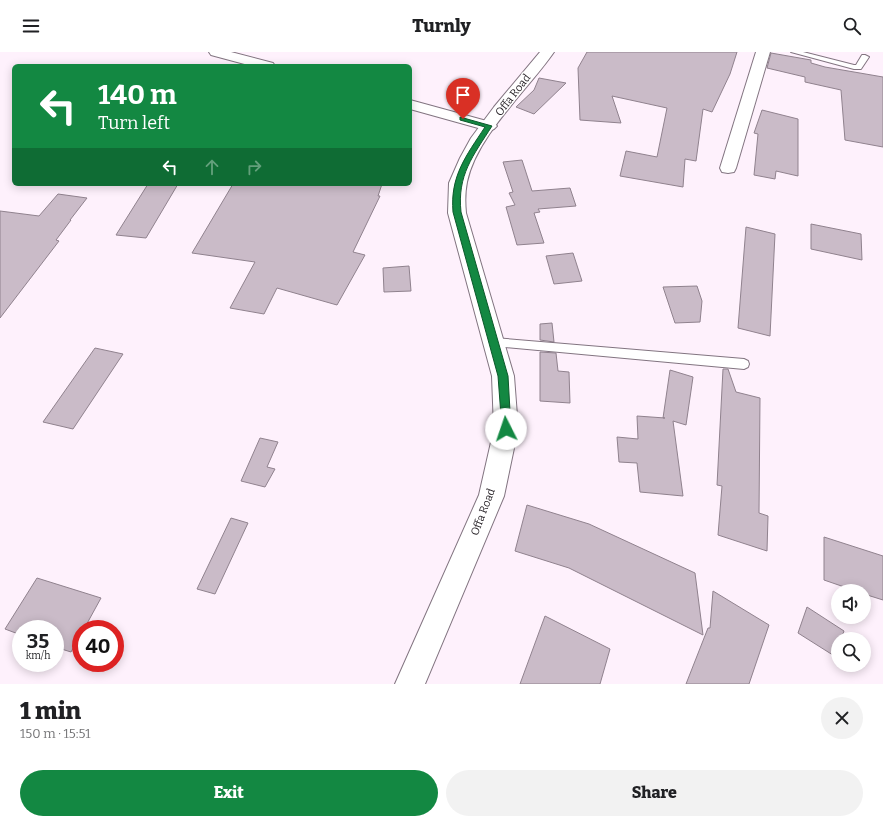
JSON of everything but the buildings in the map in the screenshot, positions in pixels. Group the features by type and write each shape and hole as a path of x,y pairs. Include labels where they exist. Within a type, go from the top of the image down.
{"street":[{"path":"216,52 261,64"},
{"name":"Offa Road","path":"410,684 491,496 506,429 503,376 457,212 456,197 460,174 470,155 489,126 547,52"},
{"path":"728,168 763,52"},
{"path":"412,105 489,126"}],"lane":[{"path":"795,52 854,67 858,67 865,57"},
{"path":"494,342 744,364"}],"route":[{"path":"463,119 489,126 470,155 460,174 456,197 457,212 503,376 506,429"}]}
